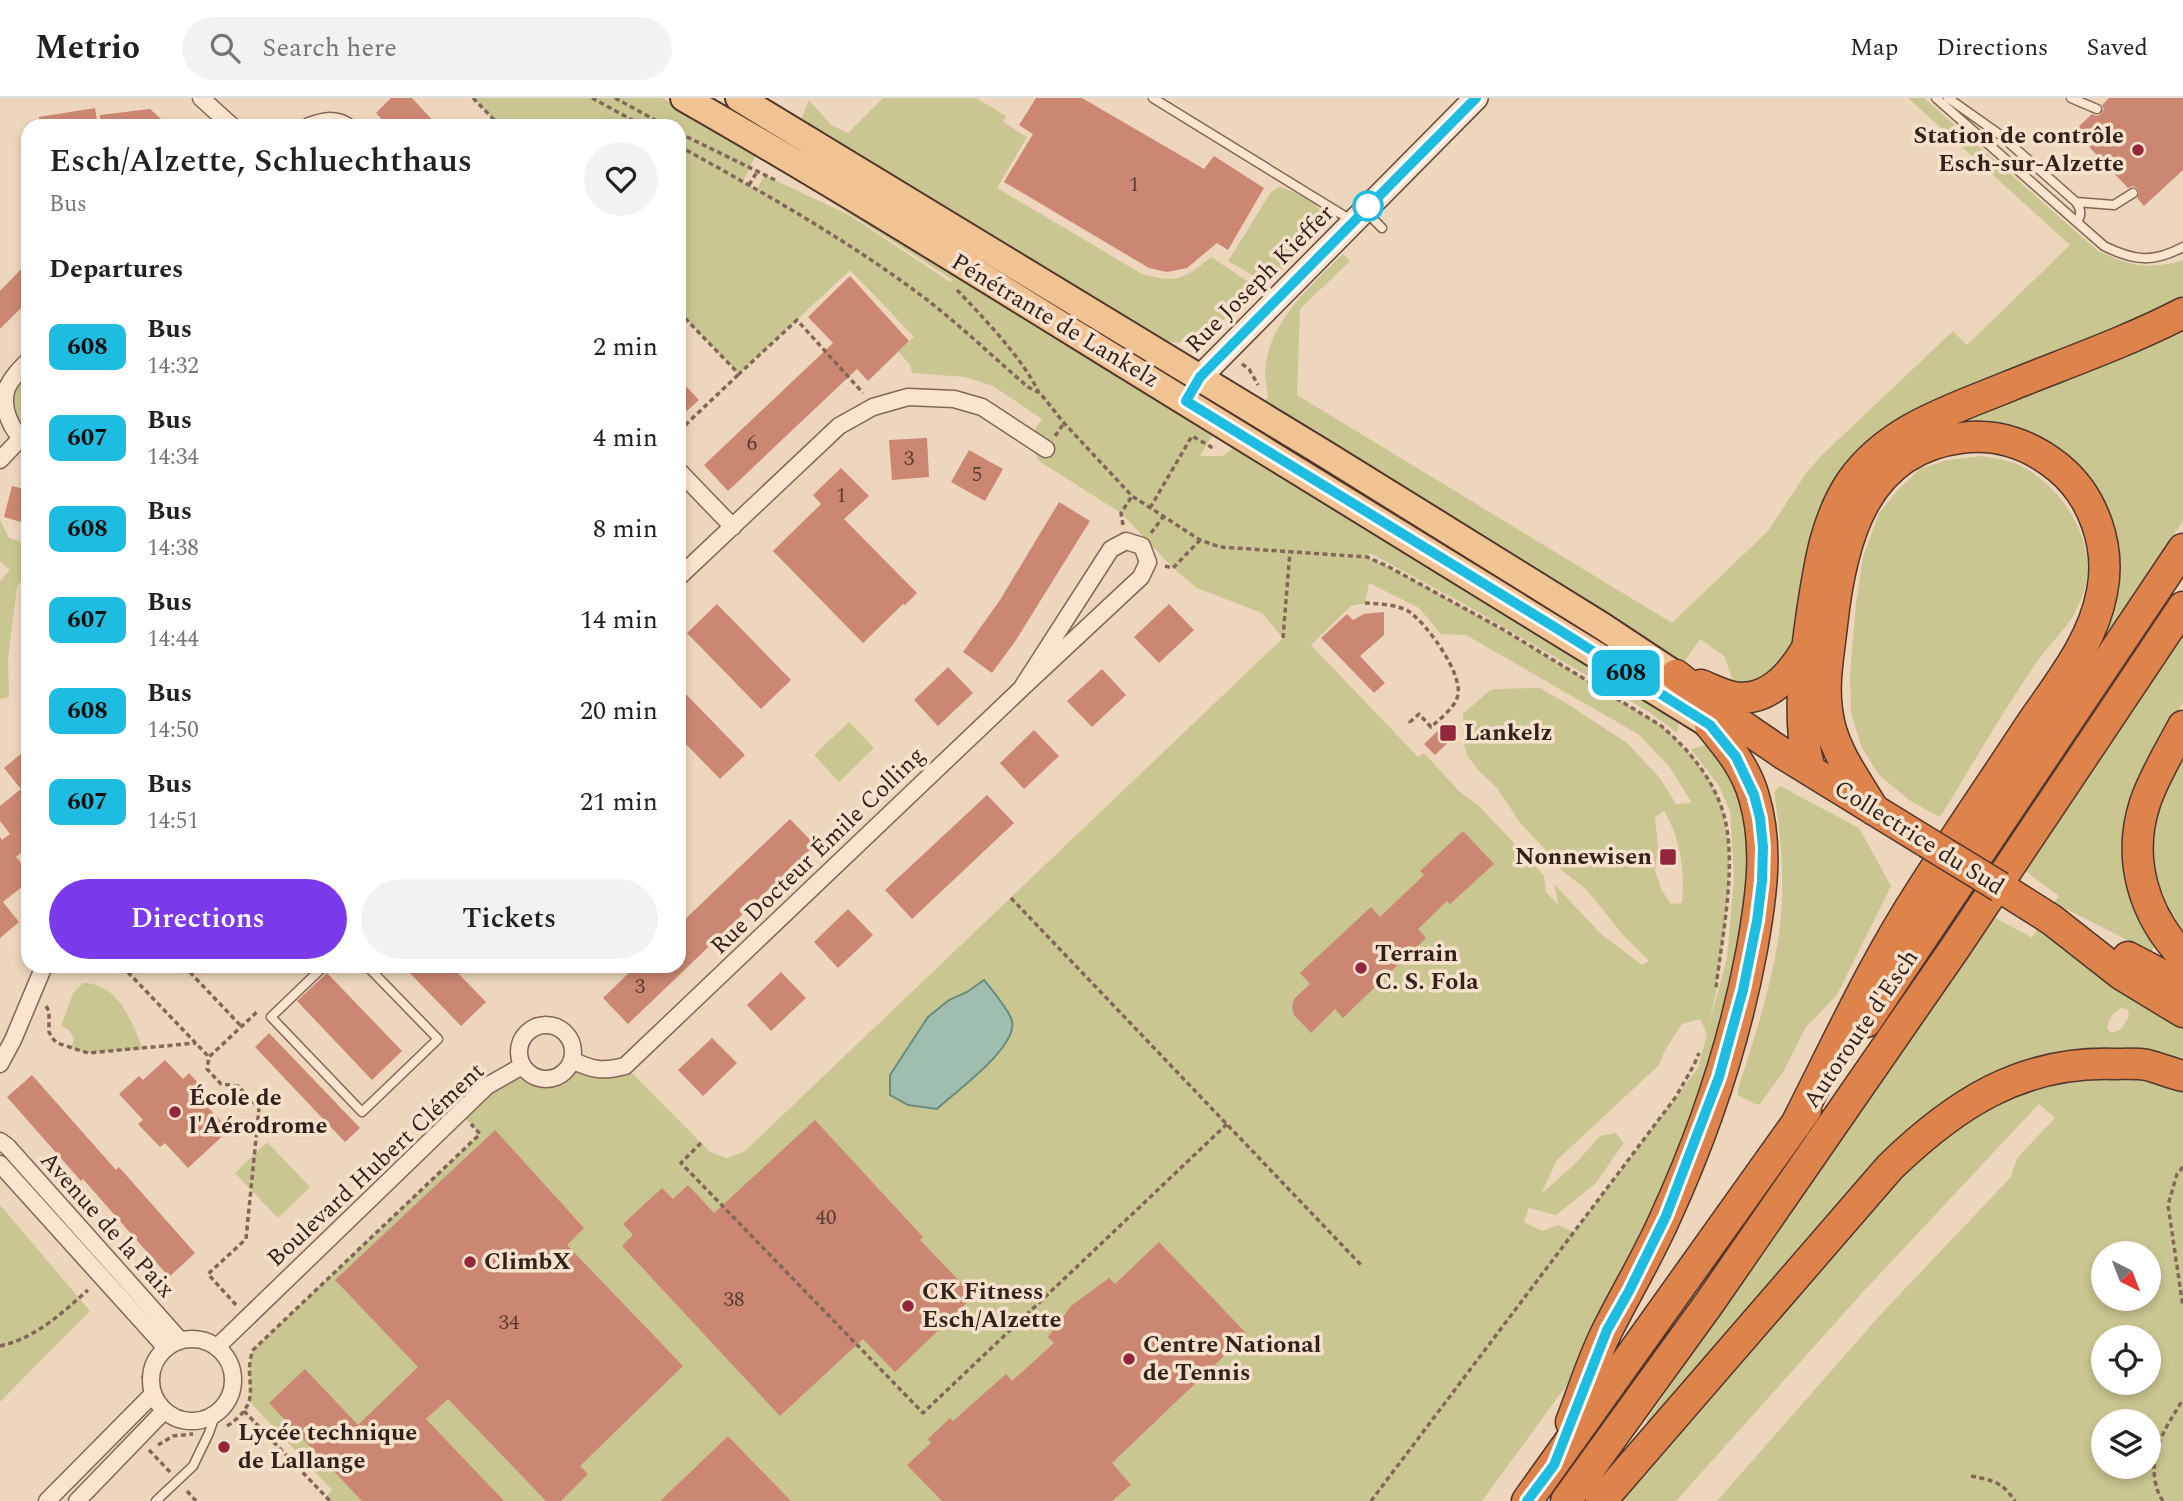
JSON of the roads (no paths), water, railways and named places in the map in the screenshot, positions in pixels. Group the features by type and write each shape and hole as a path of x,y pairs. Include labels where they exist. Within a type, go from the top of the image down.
{"highway":[{"path":"1798,763 1805,745 1803,702 1807,648 1820,557 1831,523 1851,482 1881,449 1938,415 2183,313"},
{"path":"1795,1126 1880,960 1907,914 2075,659 2097,613 2105,571 2098,525 2076,485 2053,463 2027,447 1994,438 1972,437 1929,445 1893,466 1864,501 1852,527 1836,590 1825,690 1831,732 1838,751 1874,810"},
{"name":"Autoroute d'Esch","path":"1527,1501 1795,1126 2183,549"},
{"name":"Autoroute d'Esch","path":"1566,1501 1805,1165 2022,849 2183,607"},
{"path":"1676,675 1731,697 1744,697 1769,690 1784,680 1807,648"},
{"name":"Collectrice du Sud","path":"1676,675 1722,712 1798,763 2045,916 2183,986"},
{"path":"1554,1465 1607,1330 1635,1279 1682,1180 1719,1077 1749,964 1762,881 1760,818 1744,770 1710,725"},
{"name":"Collectrice du Sud","path":"1710,725 1798,763"},
{"path":"2183,726 2153,781 2145,802 2138,827 2137,856 2143,893 2151,911 2162,931 2183,956"},
{"name":"Collectrice du Sud","path":"2045,916 2122,975 2183,1012"},
{"path":"1601,1501 1890,1167 1950,1116 1970,1102 2032,1073 2085,1063 2146,1065 2183,1076"}],"main road":[{"name":"Pénétrante de Lankelz","path":"684,98 721,102 1193,389 1602,626 1676,675"},
{"name":"Rue Joseph Kieffer","path":"1193,389 1476,98"},
{"name":"Pénétrante de Lankelz","path":"721,102 1020,300 1193,389 1556,628 1710,725"}],"street":[{"path":"201,98 224,119"},
{"path":"21,368 3,390 10,425 21,438"},
{"path":"686,571 839,426 873,407 908,397 954,400 982,407 1046,449"},
{"path":"0,460 21,443"},
{"path":"686,478 733,527"},
{"name":"Rue Docteur Émile Colling","path":"572,1060 588,1068 608,1070 625,1066 1141,577 1148,562 1142,546 1126,541 1111,549 1021,689"},
{"path":"0,1064 41,973"},
{"name":"Boulevard Hubert Clément","path":"217,1347 487,1086 522,1066 519,1048 522,1040 534,1027 552,1026 567,1035 573,1051 572,1060"},
{"path":"522,1066 535,1077 553,1078 568,1068 572,1060"},
{"name":"Avenue de la Paix","path":"0,1141 8,1147 173,1344"},
{"name":"Avenue de la Paix","path":"0,1164 102,1277 173,1344"},
{"path":"192,1339 217,1347 226,1356 233,1380 231,1393 225,1404 216,1413 195,1421 173,1417 164,1410 153,1394 151,1368 173,1344 192,1339"},
{"path":"47,1501 153,1394"},
{"path":"77,1501 164,1410"}],"lane":[{"path":"1153,98 1382,228"},
{"path":"1936,98 2105,246 2123,255 2144,260 2183,247"},
{"path":"1948,98 1999,134 2076,202 2080,209 2077,222"},
{"path":"2071,98 2096,109"},
{"path":"2076,202 2114,205 2133,193"},
{"path":"317,973 271,1017 362,1112 438,1039 375,973"},
{"path":"159,1500 193,1466 216,1413"}],"place":[{"name":"Station de contrôle Esch-sur-Alzette","path":"2138,150"},
{"name":"Lankelz","path":"1448,733"},
{"name":"Nonnewisen","path":"1668,857"},
{"name":"Terrain C. S. Fola","path":"1361,968"},
{"name":"École de l'Aérodrome","path":"175,1112"},
{"name":"ClimbX","path":"470,1262"},
{"name":"CK Fitness Esch/Alzette","path":"908,1306"},
{"name":"Centre National de Tennis","path":"1129,1359"},
{"name":"Lycée technique de Lallange","path":"224,1447"}]}
